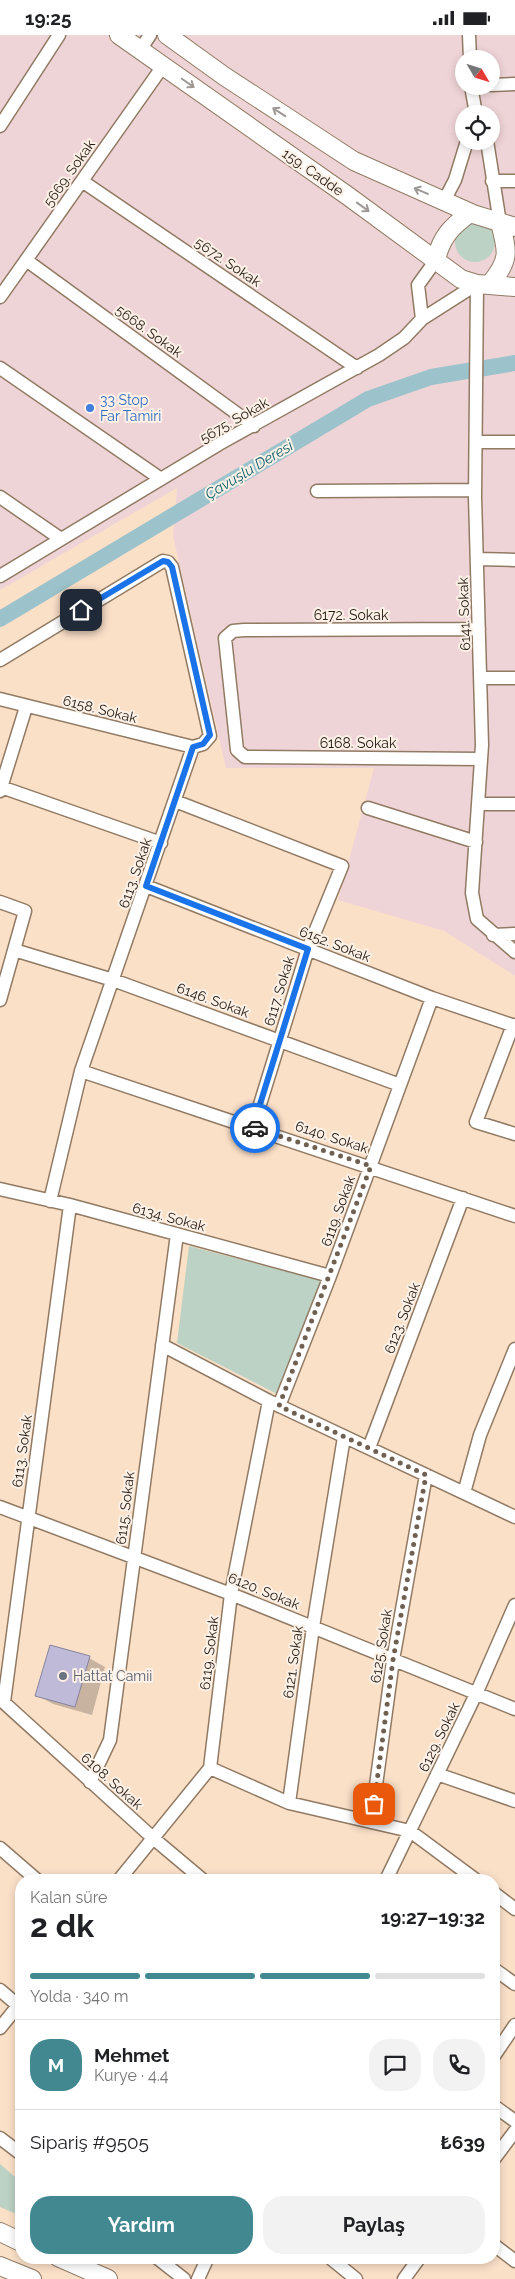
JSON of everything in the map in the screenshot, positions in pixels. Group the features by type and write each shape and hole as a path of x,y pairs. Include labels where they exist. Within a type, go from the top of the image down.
{"main road":[{"name":"159. Cadde","path":"119,35 461,279 483,284 515,287"},
{"path":"166,35 224,76 354,161 470,213 507,225 506,259 483,284"},
{"path":"436,260 439,245 450,228 470,213"},
{"path":"0,2232 15,2239"},
{"path":"74,2264 108,2279"},
{"path":"0,2265 32,2279"}],"street":[{"path":"0,125 59,35"},
{"path":"140,50 150,35"},
{"path":"468,35 469,50"},
{"name":"5669. Sokak","path":"0,297 163,66"},
{"path":"500,85 515,84"},
{"path":"444,201 455,180 464,150"},
{"path":"488,150 492,181 507,225"},
{"name":"5672. Sokak","path":"82,181 357,368"},
{"path":"492,181 515,181"},
{"name":"5668. Sokak","path":"26,260 254,425"},
{"path":"422,319 418,285 436,260"},
{"name":"5675. Sokak","path":"0,576 161,479 357,368 404,338 422,319 483,284"},
{"name":"6141. Sokak","path":"483,284 477,335 475,490 482,759 472,893 478,919 493,935 515,952"},
{"path":"0,368 161,479"},
{"path":"476,442 515,442"},
{"path":"317,491 475,490"},
{"path":"0,497 61,539"},
{"path":"477,559 515,560"},
{"name":"6113. Sokak","path":"0,660 163,561 168,562 172,567 210,735 203,744 193,747 81,1071 50,1201"},
{"name":"6172. Sokak","path":"237,750 225,638 233,631 479,629"},
{"path":"480,678 515,678"},
{"name":"6158. Sokak","path":"0,699 193,747"},
{"path":"26,707 0,789 160,843"},
{"name":"6168. Sokak","path":"237,750 245,757 482,759"},
{"name":"6117. Sokak","path":"175,801 342,866 308,949 253,1127"},
{"path":"478,804 515,804"},
{"path":"368,807 476,842"},
{"name":"6152. Sokak","path":"146,886 432,998 514,1025"},
{"path":"0,902 25,911 0,1000"},
{"path":"493,935 515,934"},
{"name":"6146. Sokak","path":"14,950 113,980 400,1085"},
{"name":"6119. Sokak","path":"210,1768 231,1594 274,1404 330,1276 432,998"},
{"path":"514,1025 476,1121 515,1134"},
{"name":"6140. Sokak","path":"81,1071 371,1166 515,1216"},
{"name":"6134. Sokak","path":"0,1189 70,1205 330,1276"},
{"name":"6123. Sokak","path":"369,1448 463,1198"},
{"name":"6113. Sokak","path":"2,1701 29,1518 70,1205"},
{"name":"6115. Sokak","path":"90,1781 110,1740 177,1234"},
{"path":"162,1345 274,1404 515,1517"},
{"path":"464,1493 480,1435 512,1365 515,1349"},
{"name":"6121. Sokak","path":"290,1803 313,1627 344,1437"},
{"name":"6125. Sokak","path":"371,1822 393,1660 426,1475"},
{"name":"6120. Sokak","path":"0,1507 231,1594 515,1709"},
{"name":"6129. Sokak","path":"389,1874 514,1611"},
{"name":"6108. Sokak","path":"2,1701 153,1838 196,1874"},
{"path":"124,1874 210,1768 290,1803 410,1831 468,1874"},
{"path":"438,1774 515,1801"},
{"path":"0,1847 30,1874"},
{"path":"500,1898 515,1909"},
{"path":"500,1973 515,1984"},
{"path":"0,1990 15,2001"},
{"path":"0,2028 15,2011"},
{"path":"500,2047 515,2025"},
{"path":"500,2110 515,2121"},
{"path":"500,2151 515,2131"},
{"path":"0,2138 15,2149"},
{"path":"500,2250 515,2261"},
{"path":"165,2264 184,2279"},
{"path":"198,2279 205,2264"},
{"path":"337,2264 356,2279"},
{"path":"404,2279 415,2264"}],"shaded area":[{"path":"0,35 515,35 515,976 444,931 338,900 374,768 226,768 173,536 177,488 0,590"}],"green space":[{"path":"479,222 486,225 492,231 495,242 494,250 486,259 479,262 471,262 464,259 456,250 455,238 458,231 467,223"},
{"path":"189,1246 323,1281 277,1394 177,1343"},
{"path":"0,2164 15,2177 15,2213 0,2207"}],"building":[{"name":"Hattat Camii","path":"50,1645 90,1656 75,1707 35,1696"}],"waterway":[{"name":"Çavuşlu Deresi","path":"0,619 368,399 431,377 515,363"}],"way so far":[{"path":"255,1128 371,1166 279,1406 426,1475 393,1660 374,1804"}],"place":[{"name":"33 Stop Far Tamiri","path":"90,408"},
{"name":"Hattat Camii","path":"63,1676"}],"route":[{"path":"81,610 163,561 168,562 172,567 210,735 203,744 193,747 146,886 308,949 253,1127 255,1128"}]}
